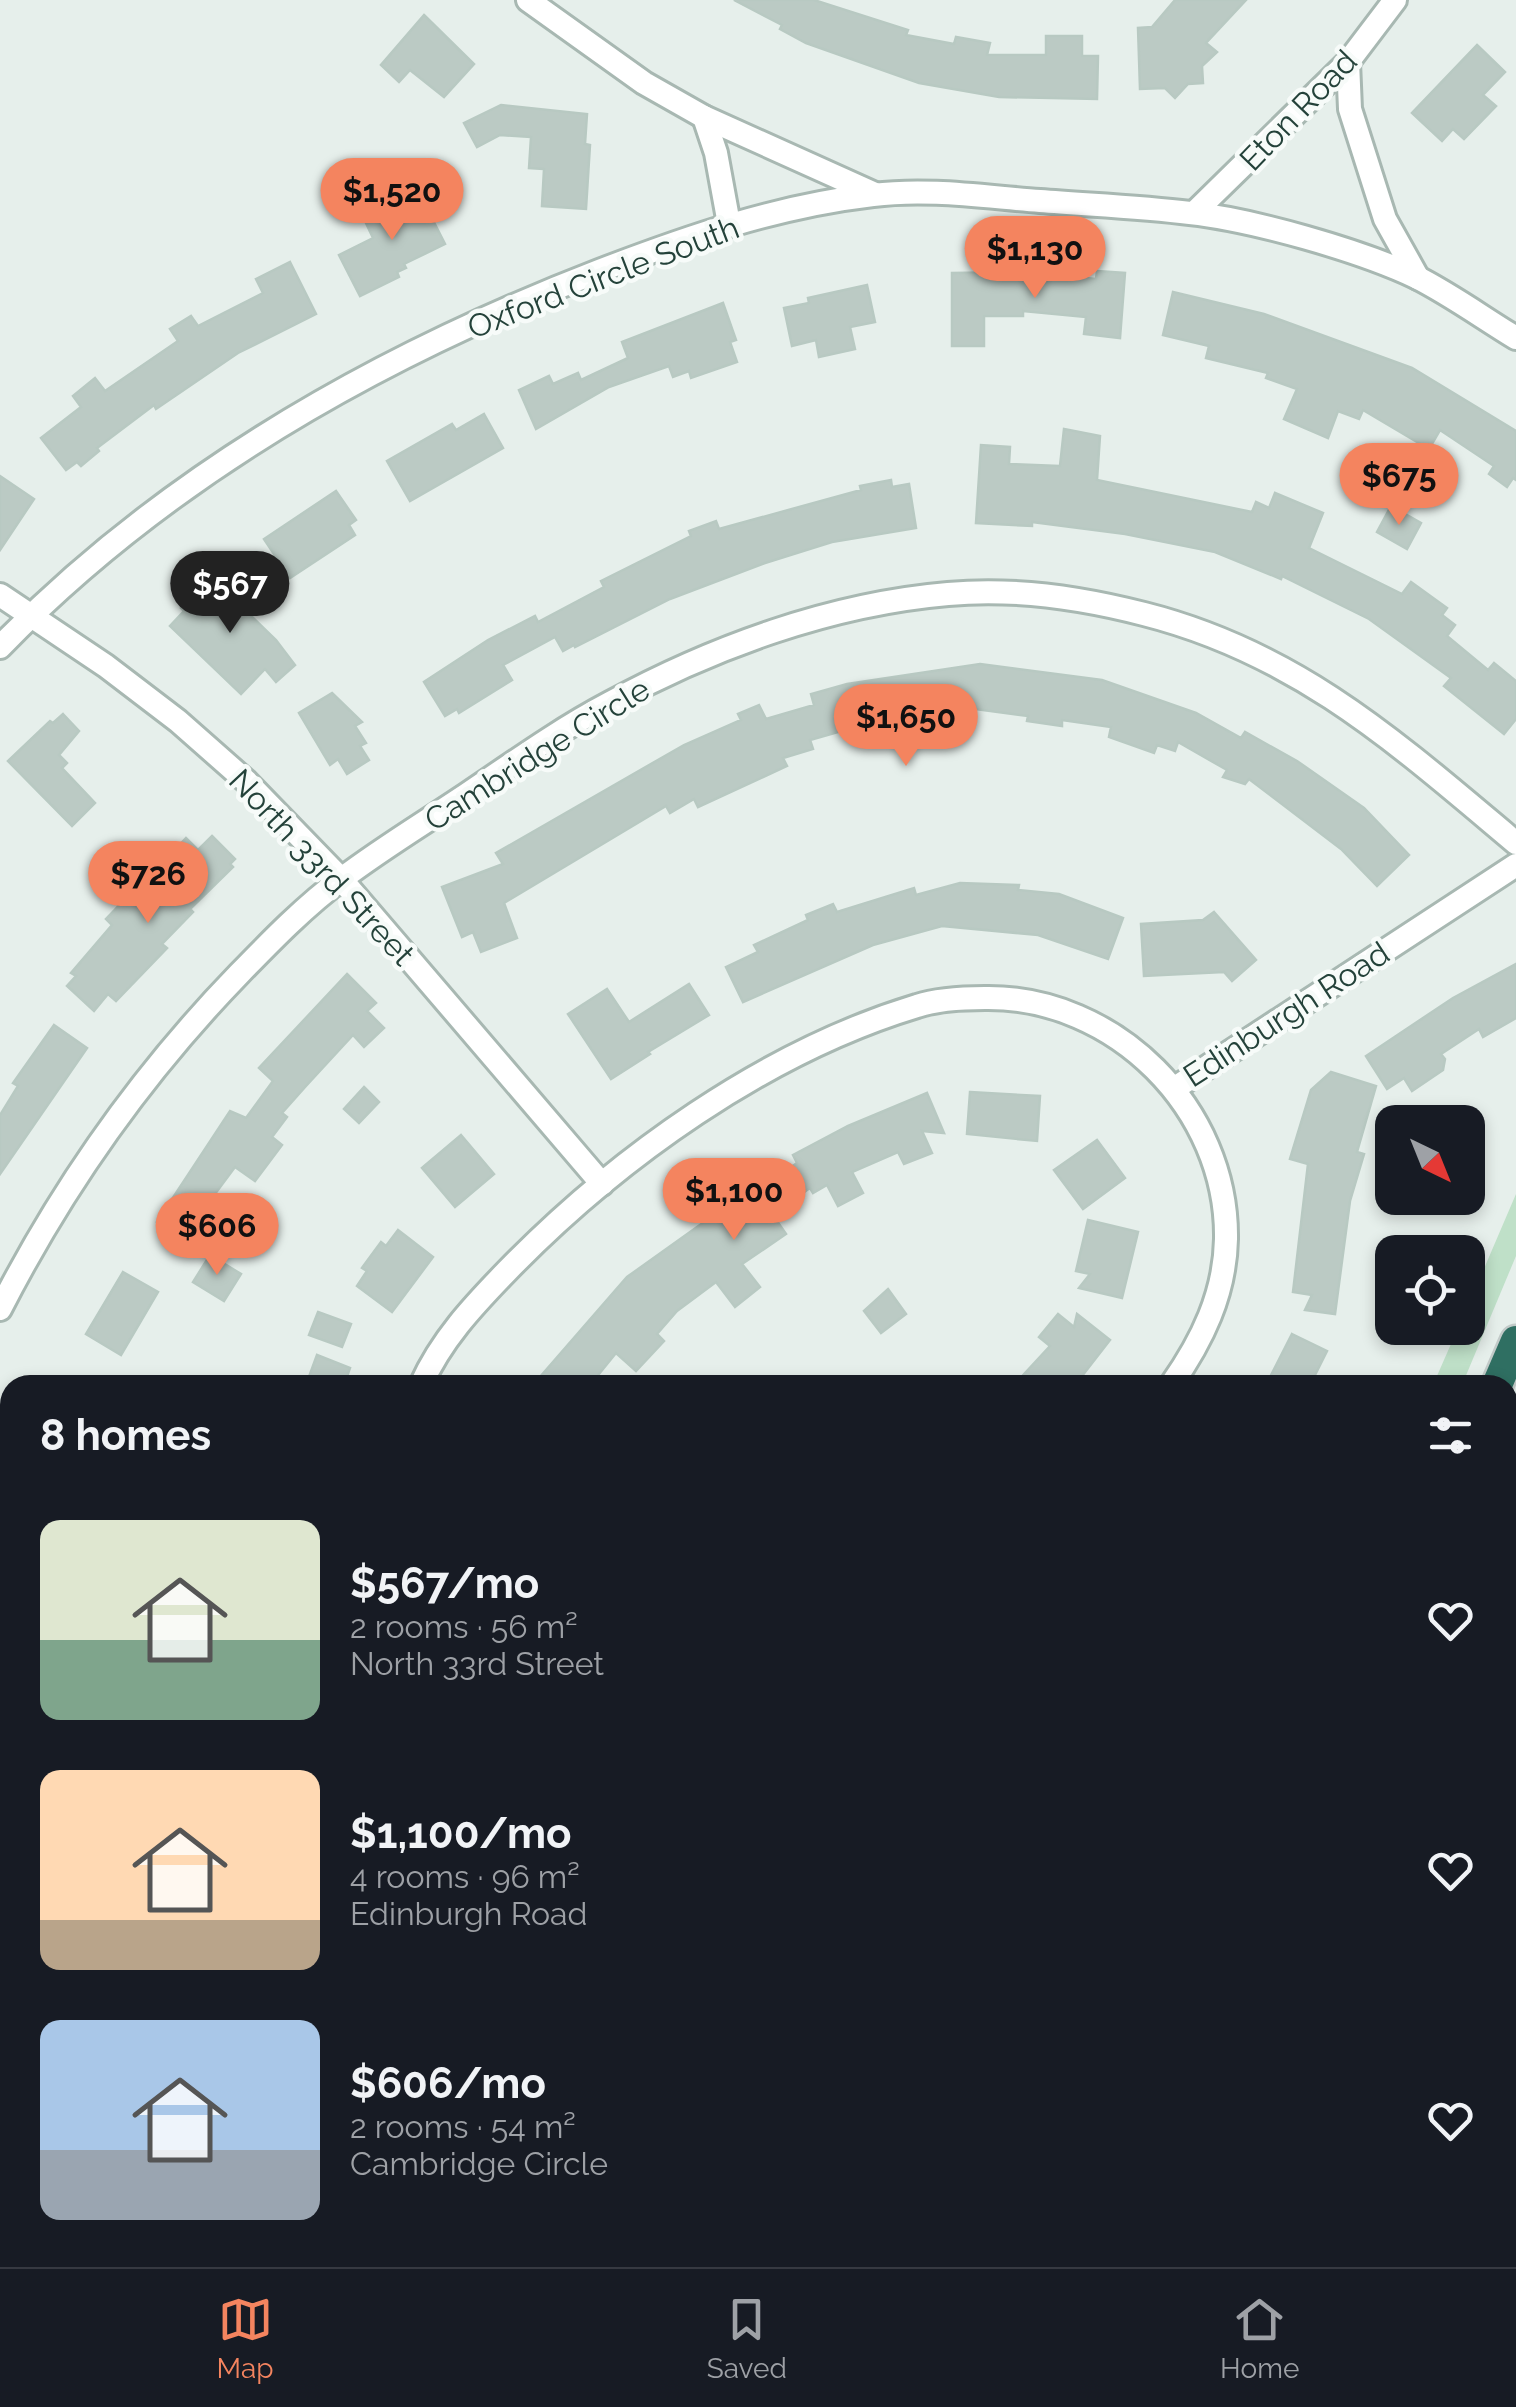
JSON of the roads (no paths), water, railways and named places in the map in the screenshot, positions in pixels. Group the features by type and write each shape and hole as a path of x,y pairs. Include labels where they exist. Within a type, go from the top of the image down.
{"highway":[{"path":"1501,1375 1516,1341"}],"street":[{"path":"528,0 644,83 704,116 875,194"},
{"name":"Eton Road","path":"1194,213 1348,62 1394,0"},
{"path":"1348,62 1350,108 1385,219 1418,278"},
{"path":"704,116 716,153 729,224"},
{"name":"Oxford Circle South","path":"0,647 116,542 206,475 349,385 552,290 729,224 802,206 875,194 926,192 1194,213 1272,230 1418,278 1516,338"},
{"name":"Cambridge Circle","path":"0,1309 71,1184 145,1081 241,972 340,880 550,738 664,675 786,628 848,611 948,594 1078,600 1144,614 1208,634 1269,660 1328,693 1383,731 1516,843"},
{"name":"North 33rd Street","path":"0,595 106,666 246,781 340,880 602,1184"},
{"name":"Edinburgh Road","path":"427,1375 449,1335 478,1301 602,1184 718,1100 844,1034 919,1005 954,999 1033,1003 1107,1031 1136,1051 1175,1088 1516,865"},
{"path":"1175,1088 1214,1159 1224,1198 1226,1239 1222,1280 1210,1318 1177,1375"}]}
